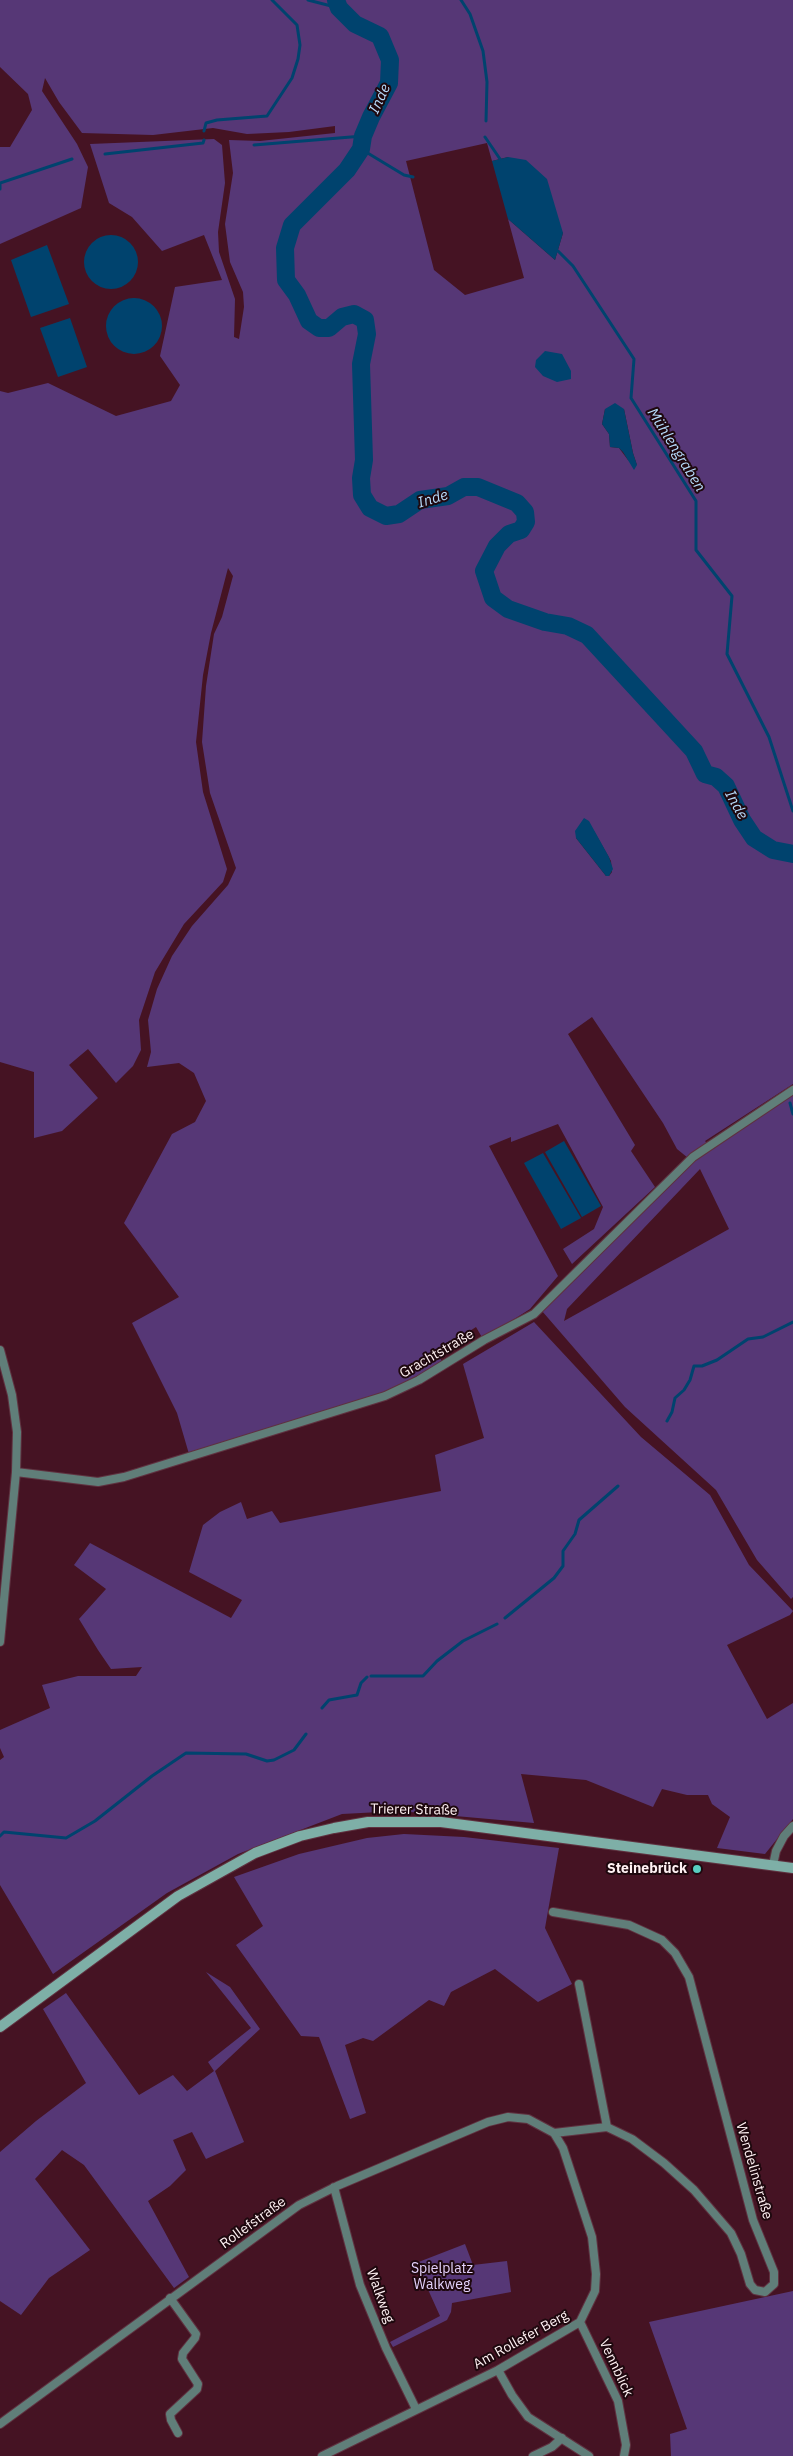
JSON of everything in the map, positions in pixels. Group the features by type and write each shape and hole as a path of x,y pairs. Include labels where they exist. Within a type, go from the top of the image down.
{"main road":[{"name":"Trierer Straße","path":"0,2027 178,1896 255,1853 300,1836 334,1828 368,1822 441,1822 793,1868"}],"street":[{"name":"Grachtstraße","path":"16,1472 98,1482 124,1477 385,1396 410,1384 440,1369 484,1340 534,1314 693,1157 793,1090"},
{"path":"0,1350 12,1395 17,1432 16,1472 0,1642"},
{"path":"773,1865 776,1851 784,1836 793,1826"},
{"name":"Wendelinstraße","path":"553,1912 629,1924 662,1940 675,1953 689,1977 753,2220 774,2272 774,2284 771,2288 765,2292 755,2290 750,2284 741,2254 731,2233 694,2190 664,2162 632,2139 607,2127"},
{"path":"554,2133 607,2127 579,1984"},
{"name":"Rollefstraße","path":"0,2424 170,2298 247,2245 299,2205 334,2187 488,2122 508,2117 528,2120 554,2133"},
{"name":"Am Rollefer Berg","path":"322,2456 416,2408 498,2370 580,2322 595,2291 596,2274 592,2237 563,2148 554,2133"},
{"name":"Walkweg","path":"334,2187 360,2285 386,2348 416,2408"},
{"path":"170,2298 196,2334 195,2338 182,2353 182,2359 198,2384 197,2389 170,2414 178,2433"},
{"name":"Vennblick","path":"580,2322 618,2401 626,2444 624,2456"},
{"path":"498,2370 512,2395 528,2417 590,2456"},
{"path":"533,2456 552,2447 562,2438"}],"green space":[{"path":"0,0 793,0 793,1084 705,1141 711,1148 793,1094 793,1597 791,1599 757,1560 716,1490 625,1407 542,1311 693,1162 677,1149 663,1123 592,1017 568,1034 635,1145 631,1151 655,1187 572,1264 563,1249 594,1229 603,1207 558,1124 511,1142 511,1137 489,1146 558,1276 530,1309 483,1339 476,1327 437,1352 443,1364 385,1395 189,1454 177,1413 132,1323 179,1297 124,1223 172,1134 195,1122 206,1101 194,1073 179,1063 147,1067 151,1052 148,1020 157,989 172,956 192,926 228,885 236,868 210,793 202,742 206,686 214,634 222,617 233,576 228,568 211,633 203,675 196,742 203,792 227,869 223,882 184,924 155,972 139,1020 141,1050 133,1066 116,1083 88,1049 69,1065 98,1098 62,1131 34,1138 34,1072 0,1062 0,391 8,393 48,383 116,416 171,401 180,385 160,356 175,287 222,280 204,235 162,251 132,217 109,203 90,144 214,139 222,145 225,183 218,232 219,252 235,299 234,337 239,339 244,307 243,292 230,262 225,224 233,173 229,140 260,141 335,133 335,126 289,132 247,134 213,128 153,135 82,133 59,102 45,78 42,91 77,144 88,167 81,208 0,244 0,147 10,147 32,110 28,94 0,67","holes":["487,143 492,161 508,157 563,233 555,260 508,219 524,278 465,295 434,270 406,161","605,409 624,409 637,465 628,460 619,448 610,447 609,434 602,424","594,831 611,861 612,872 609,876 606,876 576,838","700,1169 729,1229 564,1321 567,1309"]},
{"path":"534,1322 641,1437 710,1495 749,1565 793,1611 790,1615 727,1645 767,1719 793,1703 793,1819 765,1854 717,1848 730,1817 712,1804 708,1795 687,1795 662,1789 653,1807 586,1780 521,1774 534,1823 399,1811 342,1814 238,1854 167,1893 53,1974 0,1885 0,1760 4,1757 0,1748 0,1730 50,1708 42,1685 78,1676 136,1676 142,1667 111,1669 79,1619 106,1589 74,1565 90,1543 231,1618 242,1600 189,1572 203,1525 220,1512 241,1502 247,1519 272,1511 280,1523 441,1491 435,1455 484,1438 463,1364"},
{"path":"404,1834 464,1837 559,1848 545,1928 572,1984 538,2002 495,1969 451,1992 444,2006 429,2000 373,2041 363,2038 345,2045 366,2113 350,2119 319,2037 301,2036 236,1945 263,1926 234,1877 299,1854 367,1838"},
{"path":"206,1972 230,1987 260,2029 215,2071 244,2142 206,2159 192,2132 173,2140 186,2170 170,2186 148,2201 189,2277 174,2288 84,2165 62,2150 35,2179 90,2250 49,2278 21,2315 0,2301 0,2152 36,2121 86,2083 43,2009 66,1993 139,2095 173,2075 187,2091 214,2071 208,2062 251,2028"},
{"name":"Spielplatz Walkweg","path":"465,2244 473,2265 507,2261 511,2292 452,2303 451,2312 447,2320 393,2347 390,2342 440,2316 416,2263"},
{"path":"793,2291 793,2456 671,2456 670,2434 687,2429 649,2322"}],"water":[{"path":"508,157 526,160 547,179 563,233 555,260 508,219 492,161"},
{"path":"106,235 116,235 126,239 134,247 138,262 134,277 126,285 116,289 106,289 96,285 88,277 84,267 84,257 88,247 96,239"},
{"path":"47,245 69,304 31,317 11,260"},
{"path":"134,298 149,303 157,311 162,326 157,341 149,349 134,354 119,349 111,341 106,326 111,311 119,303"},
{"path":"70,318 87,367 58,377 40,328"},
{"path":"545,351 562,354 571,371 571,379 557,382 543,376 535,367 536,360"},
{"path":"615,403 624,409 637,465 634,470 619,448 610,447 609,434 602,424 605,409"},
{"path":"584,818 589,821 609,857 613,869 609,876 606,876 576,838 575,831"},
{"path":"564,1141 601,1206 582,1217 545,1152"},
{"path":"543,1153 581,1218 561,1229 524,1163"}],"waterway":[{"path":"204,131 206,123 217,120 267,116 292,78 300,45 297,25 272,0"},
{"path":"308,0 339,8"},
{"name":"Inde","path":"336,0 339,8 355,24 380,36 390,60 389,83 371,117 363,136 361,149 347,170 292,225 285,248 286,280 297,295 309,321 319,328 329,328 342,317 354,314 365,320 367,334 361,364 364,460 361,478 362,495 370,508 386,516 399,514 420,500 448,496 464,487 478,487 517,503 525,512 526,522 521,530 509,534 497,546 484,571 493,598 508,609 545,622 568,626 587,635 694,751 705,774 716,777 726,786 742,820 754,838 773,850 793,854"},
{"path":"461,0 470,14 483,51 487,82 486,121"},
{"path":"254,145 363,136"},
{"path":"485,137 500,159"},
{"path":"105,154 203,143 204,140"},
{"name":"Mühlengraben","path":"361,149 404,175 413,177"},
{"path":"0,183 72,159"},
{"path":"0,183 0,189"},
{"name":"Mühlengraben","path":"558,251 573,266 634,359 631,398 696,501 696,550 732,596 727,654 769,737 793,811"},
{"path":"790,1103 793,1114"},
{"path":"667,1421 672,1412 675,1398 684,1390 690,1380 694,1366 702,1366 717,1360 748,1339 763,1337 793,1322"},
{"path":"505,1618 554,1578 563,1566 563,1551 575,1534 579,1520 618,1486"},
{"path":"371,1676 423,1676 437,1661 463,1641 497,1624"},
{"path":"322,1708 329,1700 357,1695 361,1683 367,1677"},
{"path":"0,1836 4,1832 66,1838 95,1821 152,1776 186,1753 246,1754 267,1761 274,1760 294,1750 306,1734"}],"place":[{"name":"Steinebrück","path":"697,1869"}]}
